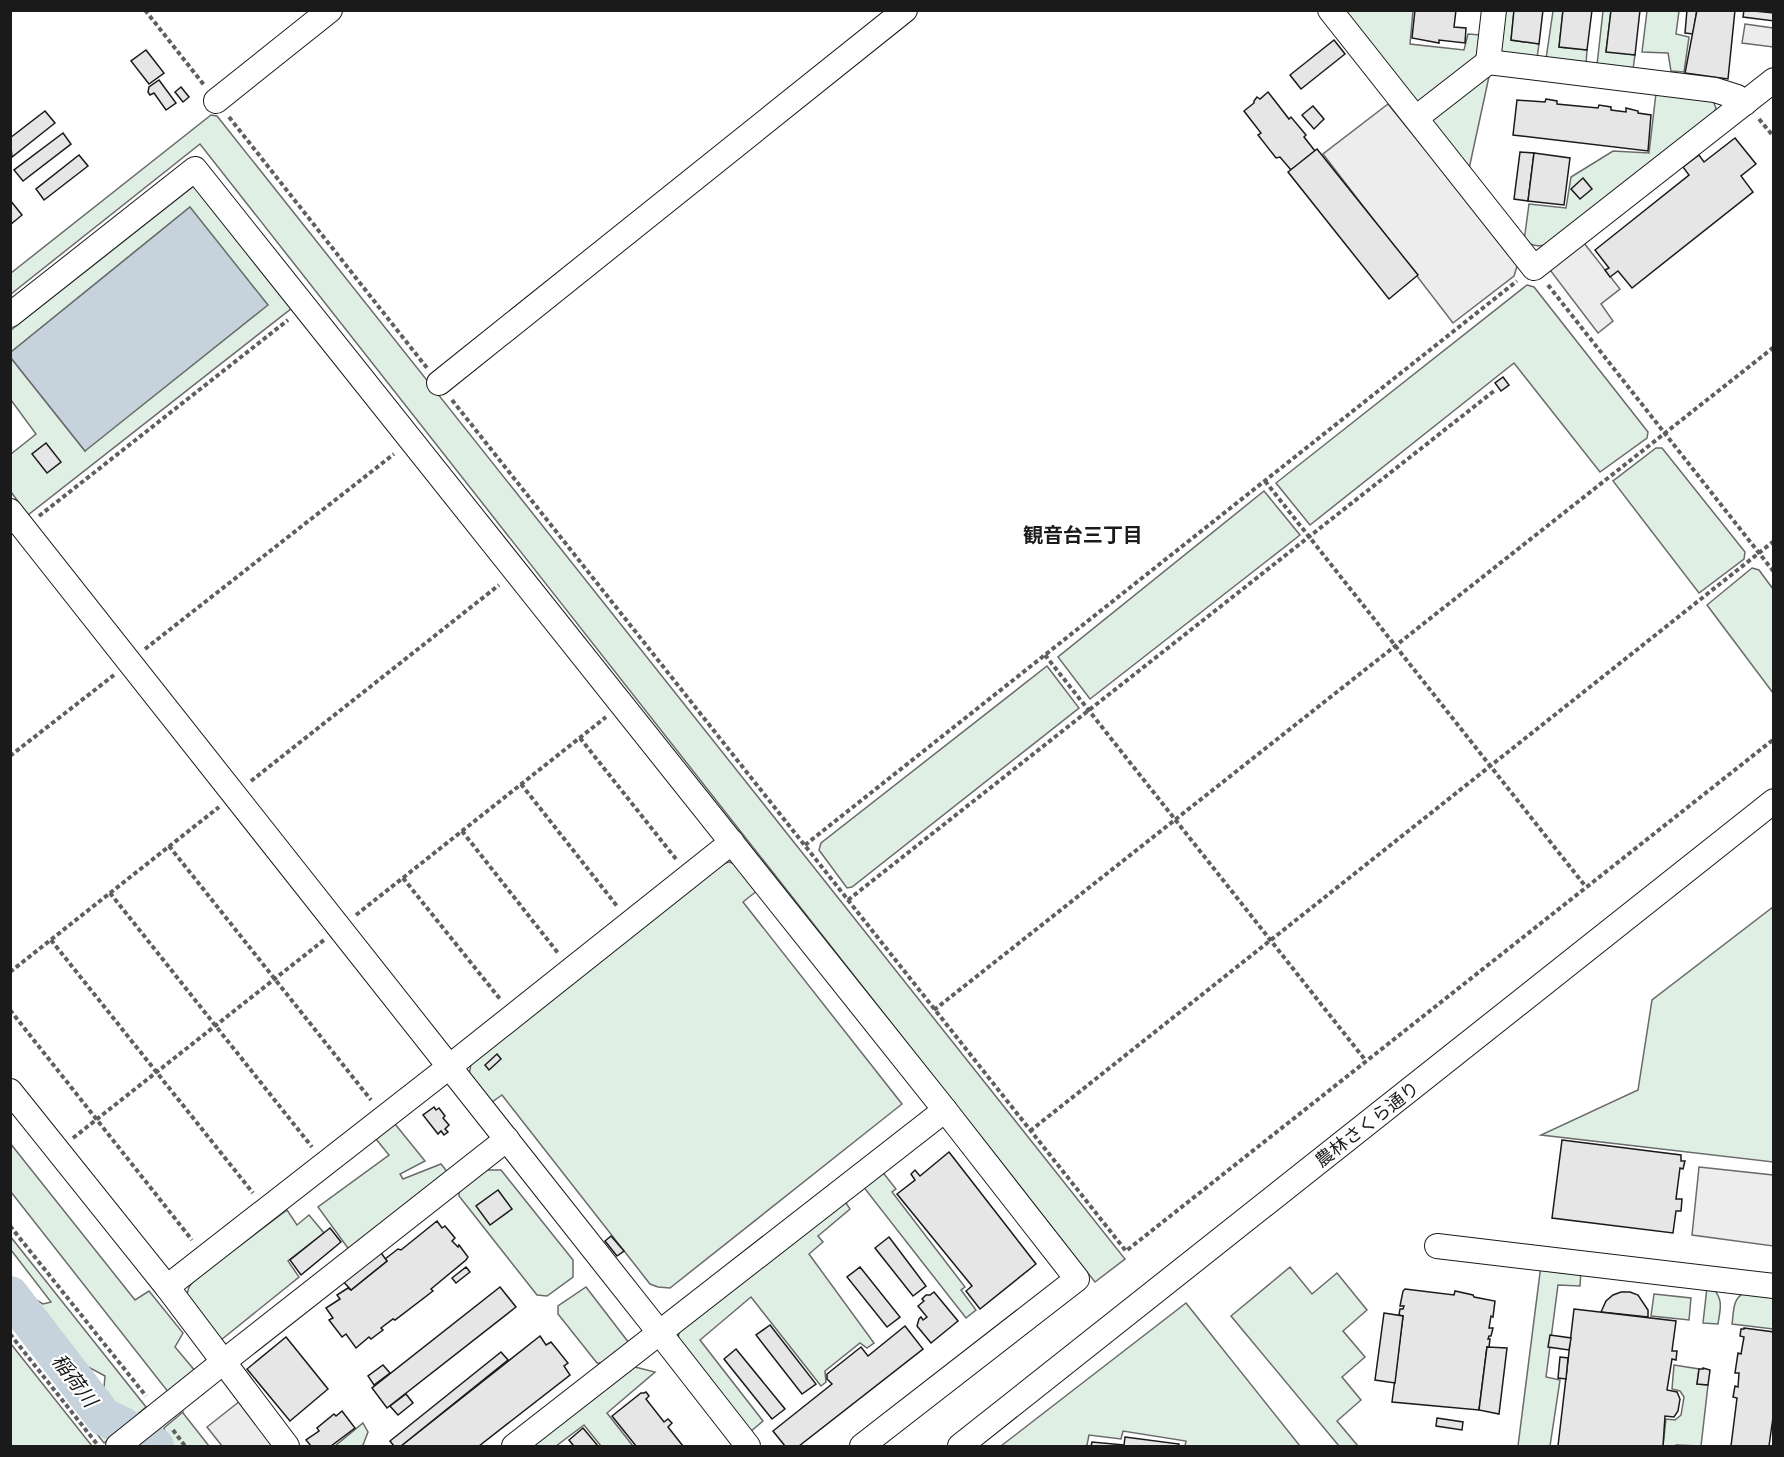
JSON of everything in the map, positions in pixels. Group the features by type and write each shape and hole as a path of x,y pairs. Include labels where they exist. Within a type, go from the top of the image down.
{"street":[{"path":"216,101 330,10"},
{"path":"439,383 905,10"},
{"path":"1330,10 1534,268 1773,80"},
{"path":"1488,62 1494,10"},
{"path":"1416,118 1488,62 1715,90 1737,97 1745,103"},
{"path":"10,315 195,170 732,842 1077,1279 862,1446"},
{"path":"17,519 748,1446"},
{"name":"農林さくら通り","path":"960,1446 1773,801"},
{"path":"167,1287 514,1016 732,842"},
{"path":"10,1091 167,1287 222,1363 287,1446"},
{"path":"514,1446 945,1110"},
{"path":"118,1446 507,1139"},
{"path":"1437,1246 1773,1286"}],"path":[{"path":"145,10 1126,1251 1773,739"},
{"path":"805,845 1534,268 1773,572"},
{"path":"17,519 305,307"},
{"path":"934,1010 1773,346"},
{"path":"848,900 1494,391"},
{"path":"10,756 411,440"},
{"path":"1265,481 1586,887"},
{"path":"1030,1131 1773,541"},
{"path":"10,972 516,572"},
{"path":"1046,655 1366,1061"},
{"path":"579,738 690,876"},
{"path":"521,784 631,923"},
{"path":"462,831 571,970"},
{"path":"169,846 384,1118"},
{"path":"403,878 514,1016"},
{"path":"110,893 325,1164"},
{"path":"51,940 266,1210"},
{"path":"10,1010 206,1257"},
{"path":"10,1226 156,1416 185,1446"},
{"path":"10,1334 99,1446"}],"green space":[{"path":"1341,11 1413,11 1410,44 1464,50 1468,34 1481,35 1478,57 1415,105"},
{"path":"1504,11 1514,11 1511,40 1539,44 1537,58 1499,54"},
{"path":"1553,11 1563,11 1559,47 1587,50 1586,64 1546,59"},
{"path":"1603,11 1611,11 1606,51 1635,55 1633,69 1597,65"},
{"path":"1647,11 1679,11 1676,34 1689,37 1684,72 1671,71 1668,53 1642,52"},
{"path":"1490,72 1469,169 1431,121"},
{"path":"1656,93 1712,99 1716,108 1714,113 1552,243 1538,246 1524,241 1529,204 1566,208 1571,177 1613,151 1649,153"},
{"path":"211,115 217,116 1125,1259 1095,1282 200,144 11,294 11,273"},
{"path":"195,185 292,308 28,515 11,492 11,454 36,434 11,400 11,358 85,451 190,207 11,352 11,330"},
{"path":"1527,285 1534,287 1648,432 1647,438 1600,472 1514,363 1310,525 1276,483"},
{"path":"1656,448 1662,448 1745,552 1744,559 1699,593 1613,481"},
{"path":"1264,491 1300,535 1090,699 1058,657"},
{"path":"1752,568 1759,570 1773,589 1773,693 1707,605"},
{"path":"1047,666 1079,708 852,887 847,888 819,850 821,843"},
{"path":"729,862 735,864 758,890 743,902 902,1104 670,1288 658,1287 650,1284 502,1095 492,1102 469,1075 471,1064 722,864"},
{"path":"1773,907 1773,1162 1541,1135 1638,1090 1652,1000"},
{"path":"395,1124 425,1161 400,1174 403,1179 441,1164 449,1174 350,1251 318,1207 389,1155 376,1139"},
{"path":"10,1143 135,1300 149,1291 183,1333 175,1347 196,1372 169,1393 11,1192"},
{"path":"479,1170 501,1170 573,1260 573,1277 547,1296 537,1295 459,1196 459,1187"},
{"path":"881,1170 896,1189 892,1192 965,1287 961,1290 976,1310 966,1318 862,1185"},
{"path":"844,1200 850,1209 818,1236 823,1242 809,1254 874,1343 867,1348 860,1343 825,1371 826,1382 821,1386 751,1297 700,1340 763,1421 750,1432 678,1341 679,1332"},
{"path":"287,1210 297,1225 309,1215 324,1233 288,1261 299,1277 221,1340 187,1294 189,1287 194,1280"},
{"path":"10,1236 146,1407 133,1418 115,1414 103,1399 105,1376 79,1362 14,1287 43,1304 51,1302 11,1250"},
{"path":"1541,1265 1581,1271 1580,1286 1558,1285 1546,1377 1560,1380 1550,1446 1518,1446"},
{"path":"1290,1267 1312,1294 1337,1273 1367,1310 1343,1331 1365,1357 1342,1377 1361,1400 1337,1421 1358,1446 1339,1446 1231,1316"},
{"path":"586,1287 629,1343 605,1363 597,1363 558,1314 558,1306"},
{"path":"1707,1287 1713,1288 1720,1301 1718,1324 1703,1323"},
{"path":"1744,1293 1773,1296 1773,1329 1732,1324 1735,1302"},
{"path":"1654,1294 1691,1298 1689,1320 1651,1316"},
{"path":"1186,1303 1300,1446 1185,1446 1186,1441 1123,1431 1121,1439 1089,1435 1085,1446 1001,1446"},
{"path":"10,1310 100,1424 116,1433 104,1443 11,1324"},
{"path":"11,1344 92,1446 11,1446"},
{"path":"1674,1365 1699,1369 1697,1384 1708,1385 1701,1446 1663,1446 1666,1419 1675,1420 1681,1415 1684,1397 1680,1391 1672,1389"},
{"path":"635,1367 655,1372 607,1413 633,1446 601,1446 584,1425 556,1446 532,1446"},
{"path":"183,1412 209,1446 173,1446 166,1438 164,1428"},
{"path":"363,1423 368,1432 363,1445 335,1446"}],"shaded area":[{"path":"1745,24 1773,28 1773,47 1742,43"},
{"path":"1388,104 1518,263 1514,276 1453,323 1323,154"},
{"path":"190,207 268,305 85,451 11,358 11,352"},
{"path":"1584,243 1620,289 1601,304 1613,321 1598,333 1550,270"},
{"path":"1699,1167 1773,1175 1773,1246 1692,1235"},
{"path":"240,1401 276,1446 222,1446 207,1427"}],"building":[{"path":"1415,10 1456,10 1454,27 1466,28 1465,43 1439,40 1439,43 1412,38"},
{"path":"1514,10 1543,10 1539,44 1511,40"},
{"path":"1563,10 1592,10 1587,50 1559,47"},
{"path":"1611,10 1640,10 1635,55 1606,52"},
{"path":"1687,10 1697,10 1693,34 1685,33"},
{"path":"1697,10 1735,10 1728,79 1685,73"},
{"path":"1744,10 1774,13 1774,21 1743,17"},
{"path":"1334,40 1345,54 1301,89 1290,75"},
{"path":"146,50 164,73 149,84 131,61"},
{"path":"159,80 176,103 166,110 154,93 150,95 148,92 149,87"},
{"path":"181,87 189,97 183,102 175,92"},
{"path":"1268,92 1289,119 1291,117 1306,135 1304,137 1315,151 1291,170 1280,157 1276,158 1258,135 1261,133 1244,111 1254,103 1257,97 1260,99"},
{"path":"1546,99 1557,101 1557,104 1598,108 1599,105 1611,107 1611,110 1626,112 1626,108 1651,115 1648,151 1513,135 1517,100 1545,102"},
{"path":"1313,106 1324,119 1314,129 1302,115"},
{"path":"45,111 55,123 12,157 10,138"},
{"path":"63,133 71,144 23,181 14,170"},
{"path":"1735,138 1756,164 1741,176 1753,192 1632,288 1618,271 1610,277 1605,270 1609,268 1595,250 1689,175 1683,167 1699,155 1704,162"},
{"path":"1317,149 1418,275 1389,299 1288,172"},
{"path":"1520,152 1534,153 1528,201 1514,199"},
{"path":"1534,153 1570,158 1564,205 1528,201"},
{"path":"79,155 88,166 44,200 36,189"},
{"path":"1583,178 1592,189 1580,199 1571,189"},
{"path":"10,200 22,215 10,225"},
{"path":"1503,377 1509,385 1501,391 1495,383"},
{"path":"46,443 61,462 47,473 32,454"},
{"path":"497,1054 501,1059 489,1070 485,1065"},
{"path":"434,1107 436,1110 439,1108 449,1125 445,1129 448,1132 444,1135 441,1131 438,1134 423,1115"},
{"path":"1562,1140 1681,1155 1681,1161 1685,1161 1683,1169 1680,1168 1676,1199 1682,1199 1681,1211 1676,1211 1673,1233 1552,1218"},
{"path":"949,1152 1036,1264 980,1309 966,1291 972,1286 897,1194 915,1180 911,1174 915,1170 920,1176"},
{"path":"498,1190 512,1209 490,1225 476,1206"},
{"path":"437,1221 442,1228 445,1226 455,1238 452,1241 458,1247 459,1245 468,1257 431,1289 433,1291 356,1348 346,1334 342,1337 329,1320 333,1318 326,1308 340,1299 337,1295 348,1288 351,1290 387,1261 385,1259 398,1249 401,1250"},
{"path":"330,1228 341,1242 301,1275 290,1260"},
{"path":"611,1236 624,1251 617,1256 605,1241"},
{"path":"889,1237 926,1286 913,1296 875,1248"},
{"path":"379,1250 387,1261 351,1290 341,1279"},
{"path":"466,1267 470,1272 456,1283 452,1278"},
{"path":"860,1267 900,1317 887,1327 847,1277"},
{"path":"500,1287 516,1307 387,1408 372,1388"},
{"path":"1405,1289 1454,1295 1455,1291 1495,1301 1489,1328 1493,1328 1488,1339 1490,1339 1479,1410 1392,1402 1403,1316 1399,1315 1400,1309 1404,1306 1400,1306"},
{"path":"934,1292 958,1321 931,1343 917,1326 921,1317 923,1320 927,1317 918,1306 924,1301 922,1299 926,1295"},
{"path":"1621,1292 1638,1295 1648,1310 1648,1317 1601,1312 1606,1301"},
{"path":"1574,1309 1676,1321 1672,1351 1677,1351 1676,1360 1672,1359 1667,1390 1677,1392 1680,1399 1678,1411 1674,1417 1665,1416 1663,1446 1558,1446"},
{"path":"1384,1313 1403,1316 1395,1383 1375,1380"},
{"path":"770,1325 816,1384 802,1394 756,1335"},
{"path":"905,1326 923,1349 799,1446 785,1446 773,1431 832,1384 827,1379 827,1374 861,1347 868,1356"},
{"path":"1741,1329 1774,1332 1774,1410 1769,1446 1731,1446 1737,1398 1733,1397 1735,1386 1738,1387 1739,1373 1735,1373 1738,1353 1741,1354 1744,1337 1740,1336"},
{"path":"1550,1335 1571,1338 1569,1350 1548,1347"},
{"path":"540,1336 546,1345 551,1342 568,1363 564,1366 570,1375 479,1446 401,1446"},
{"path":"286,1337 328,1389 290,1421 247,1369"},
{"path":"1487,1347 1507,1348 1499,1414 1479,1410"},
{"path":"736,1349 785,1409 772,1419 724,1359"},
{"path":"501,1352 508,1360 401,1446 394,1446 390,1441"},
{"path":"1560,1357 1568,1358 1566,1379 1558,1378"},
{"path":"383,1365 390,1373 374,1385 368,1376"},
{"path":"1699,1369 1710,1370 1708,1385 1697,1384"},
{"path":"646,1392 649,1396 646,1399 664,1422 668,1419 672,1423 668,1427 683,1446 636,1446 612,1416 641,1393"},
{"path":"406,1394 413,1403 398,1415 390,1406"},
{"path":"342,1411 355,1428 331,1446 311,1446 306,1440 319,1431 317,1428 334,1414 336,1416"},
{"path":"1437,1418 1463,1422 1462,1430 1436,1426"},
{"path":"583,1428 598,1446 571,1446 573,1445 569,1440"},
{"path":"1125,1437 1179,1444 1178,1446 1091,1446 1092,1442 1124,1445"}],"waterway":[{"name":"稲荷川","path":"10,1295 104,1417 155,1446"}],"district":[{"name":"観音台三丁目","path":"1083,534"}]}
